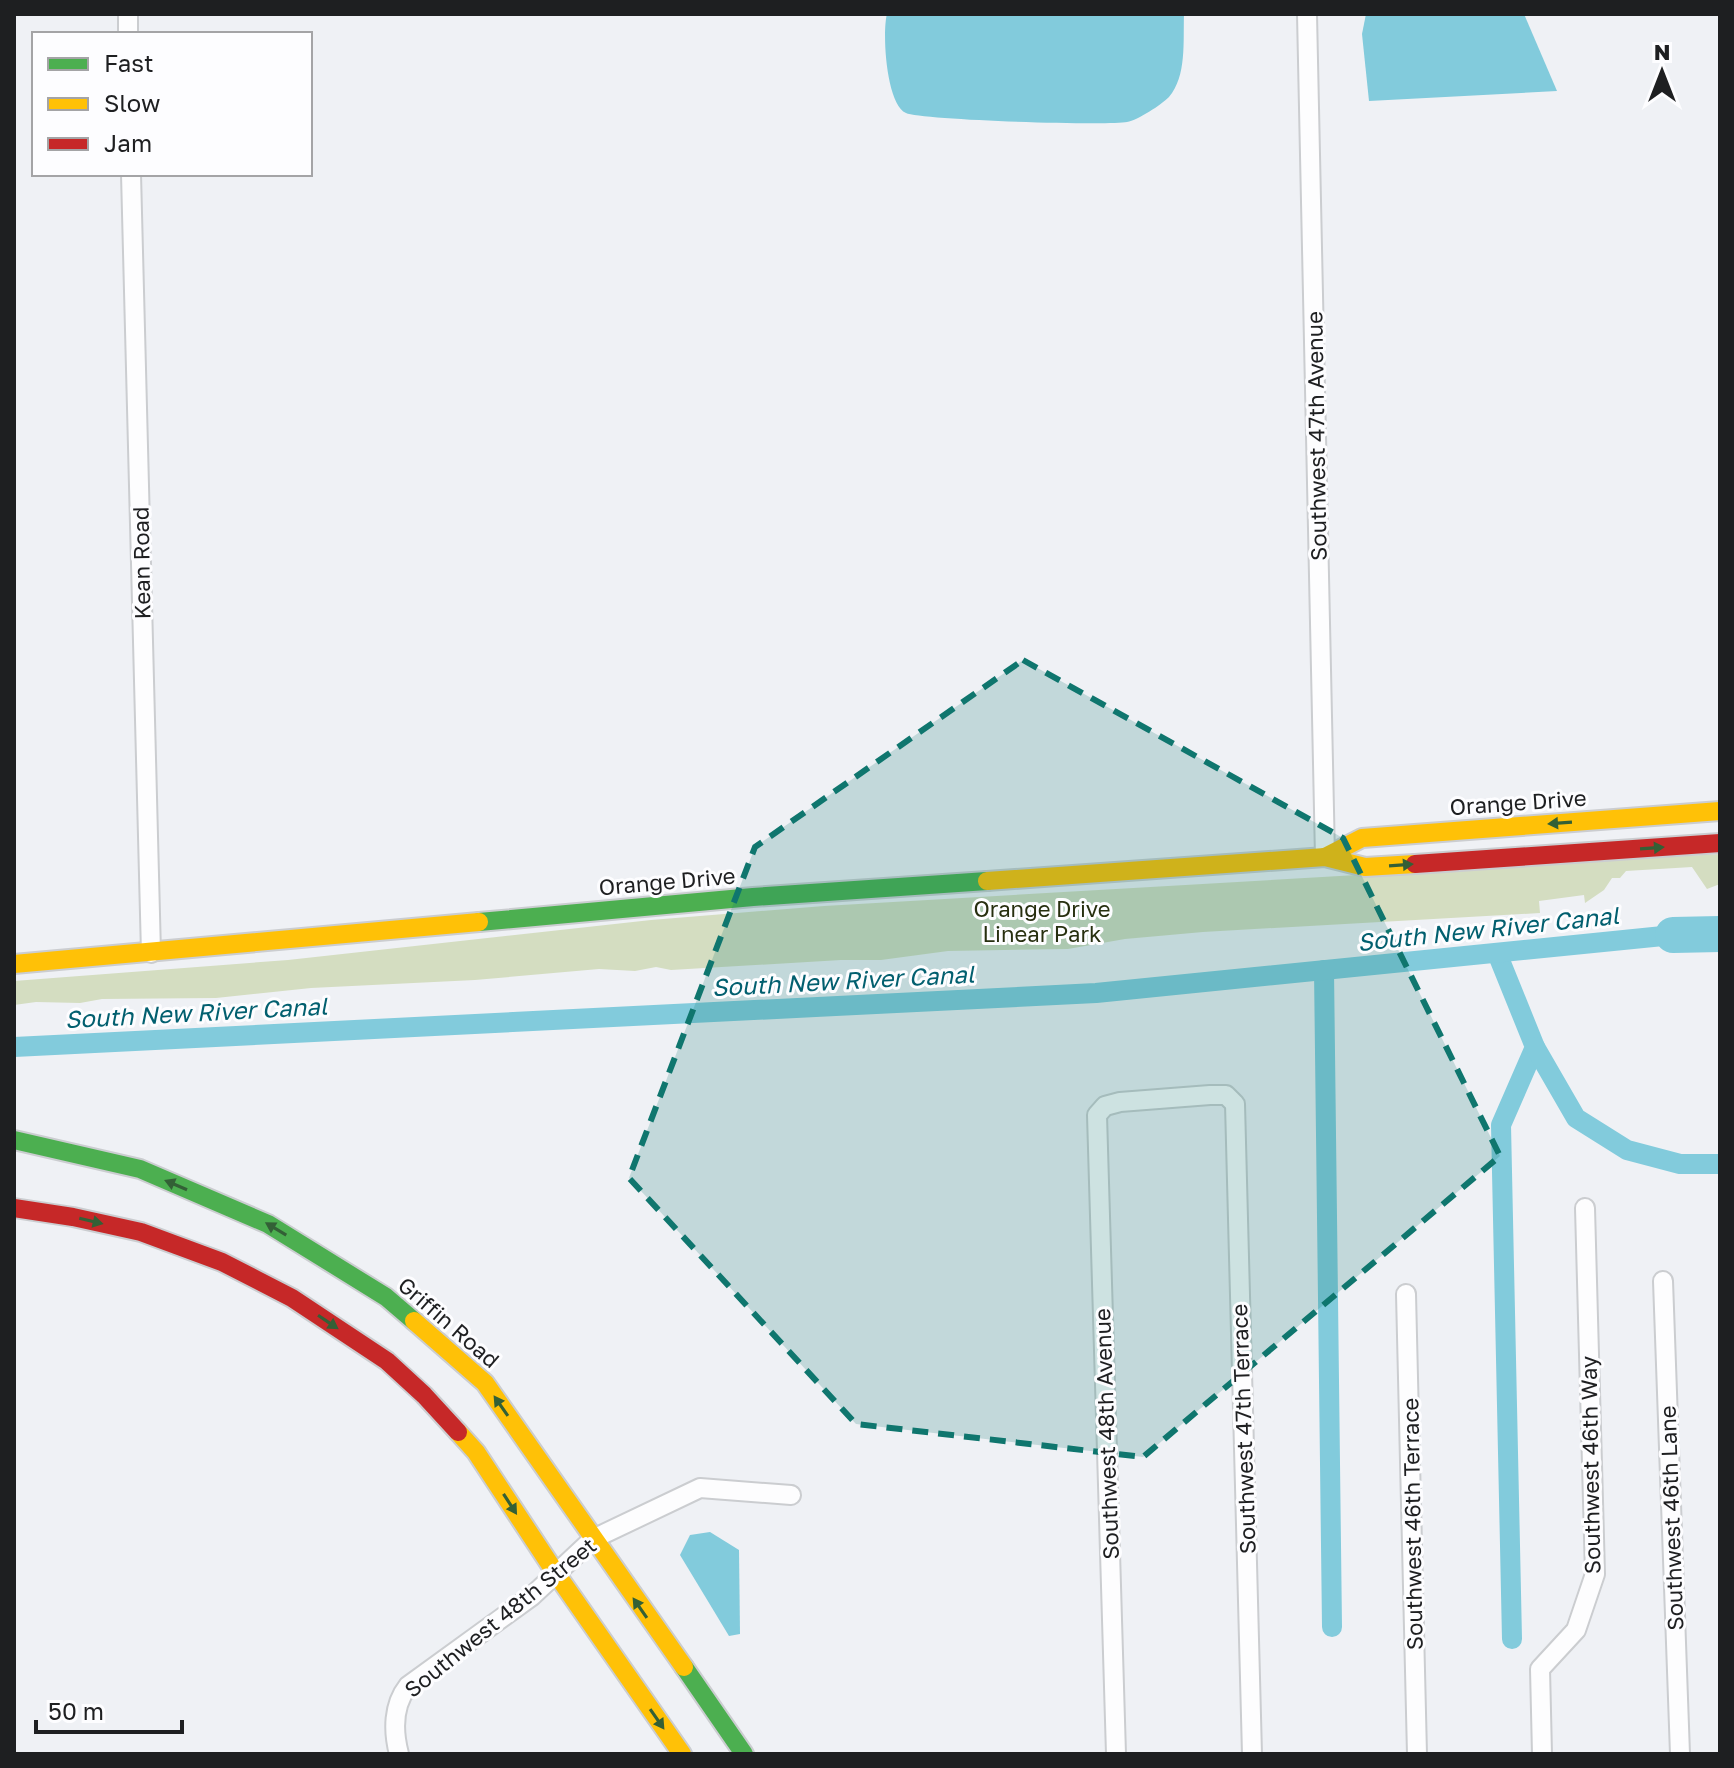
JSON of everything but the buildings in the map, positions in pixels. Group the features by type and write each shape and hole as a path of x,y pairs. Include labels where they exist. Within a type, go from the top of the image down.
{"street":[{"name":"Southwest 47th Avenue","path":"1307,14 1325,857"},
{"name":"Kean Road","path":"131,176 151,953"},
{"name":"Orange Drive","path":"1325,857 1362,838 1720,811"},
{"path":"1584,853 1606,841 1627,818"},
{"name":"Orange Drive","path":"14,964 753,897 1325,857 1365,867 1720,843"},
{"name":"Southwest 47th Terrace","path":"1097,1115 1105,1106 1120,1102 1195,1096 1226,1095 1235,1104 1252,1754"},
{"name":"Southwest 48th Avenue","path":"1097,1115 1116,1754"},
{"name":"Griffin Road","path":"14,1140 140,1169 268,1224 386,1297 485,1383 744,1754"},
{"path":"14,1208 141,1232 222,1262 292,1298 387,1361 424,1395 476,1452 682,1754"},
{"name":"Southwest 46th Way","path":"1542,1754 1540,1669 1576,1630 1595,1574 1585,1208"},
{"name":"Southwest 46th Lane","path":"1663,1281 1680,1754"},
{"name":"Southwest 46th Terrace","path":"1406,1294 1417,1754"},
{"name":"Southwest 48th Street","path":"399,1754 396,1716 399,1697 408,1686 532,1596 593,1539 700,1488 791,1495"}],"highlighted area":[{"path":"1023,660 1343,838 1500,1156 1143,1457 856,1424 629,1178 755,847"}],"green space":[{"name":"Orange Drive Linear Park","path":"1720,854 1720,884 1707,889 1692,867 1626,871 1620,878 1612,878 1604,890 1585,903 1584,895 1539,901 1540,913 1203,932 1125,939 1068,949 948,951 881,960 671,970 656,967 635,971 599,969 475,980 311,988 216,998 102,999 80,1003 14,1005 14,981 288,960 651,920 824,906"}],"water":[{"path":"887,14 1184,14 1184,47 1179,79 1175,89 1161,104 1127,122 1014,122 918,116 906,113 894,96 887,67"},
{"path":"1366,14 1524,14 1557,91 1369,101 1362,34"},
{"path":"710,1532 739,1550 740,1634 729,1636 680,1555 690,1535"}],"waterway":[{"path":"1673,935 1720,934"},
{"name":"South New River Canal","path":"14,1047 1096,993 1673,935"},
{"path":"1497,953 1535,1047 1501,1125 1512,1639"},
{"path":"1324,970 1332,1627"},
{"path":"1535,1047 1576,1118 1627,1150 1680,1164 1720,1164"}],"traffic: fast":[{"path":"479,922 753,897 987,881"},
{"path":"14,1140 140,1169 268,1224 386,1297 414,1321"},
{"path":"684,1667 744,1754"}],"traffic: slow":[{"path":"1325,857 1362,838 1720,811"},
{"path":"987,881 1325,857 1365,867 1415,864"},
{"path":"14,964 479,922"},
{"path":"414,1321 485,1383 684,1667"},
{"path":"458,1432 476,1452 682,1754"}],"traffic: jam":[{"path":"1415,864 1720,843"},
{"path":"14,1208 141,1232 222,1262 292,1298 387,1361 458,1432"}]}
